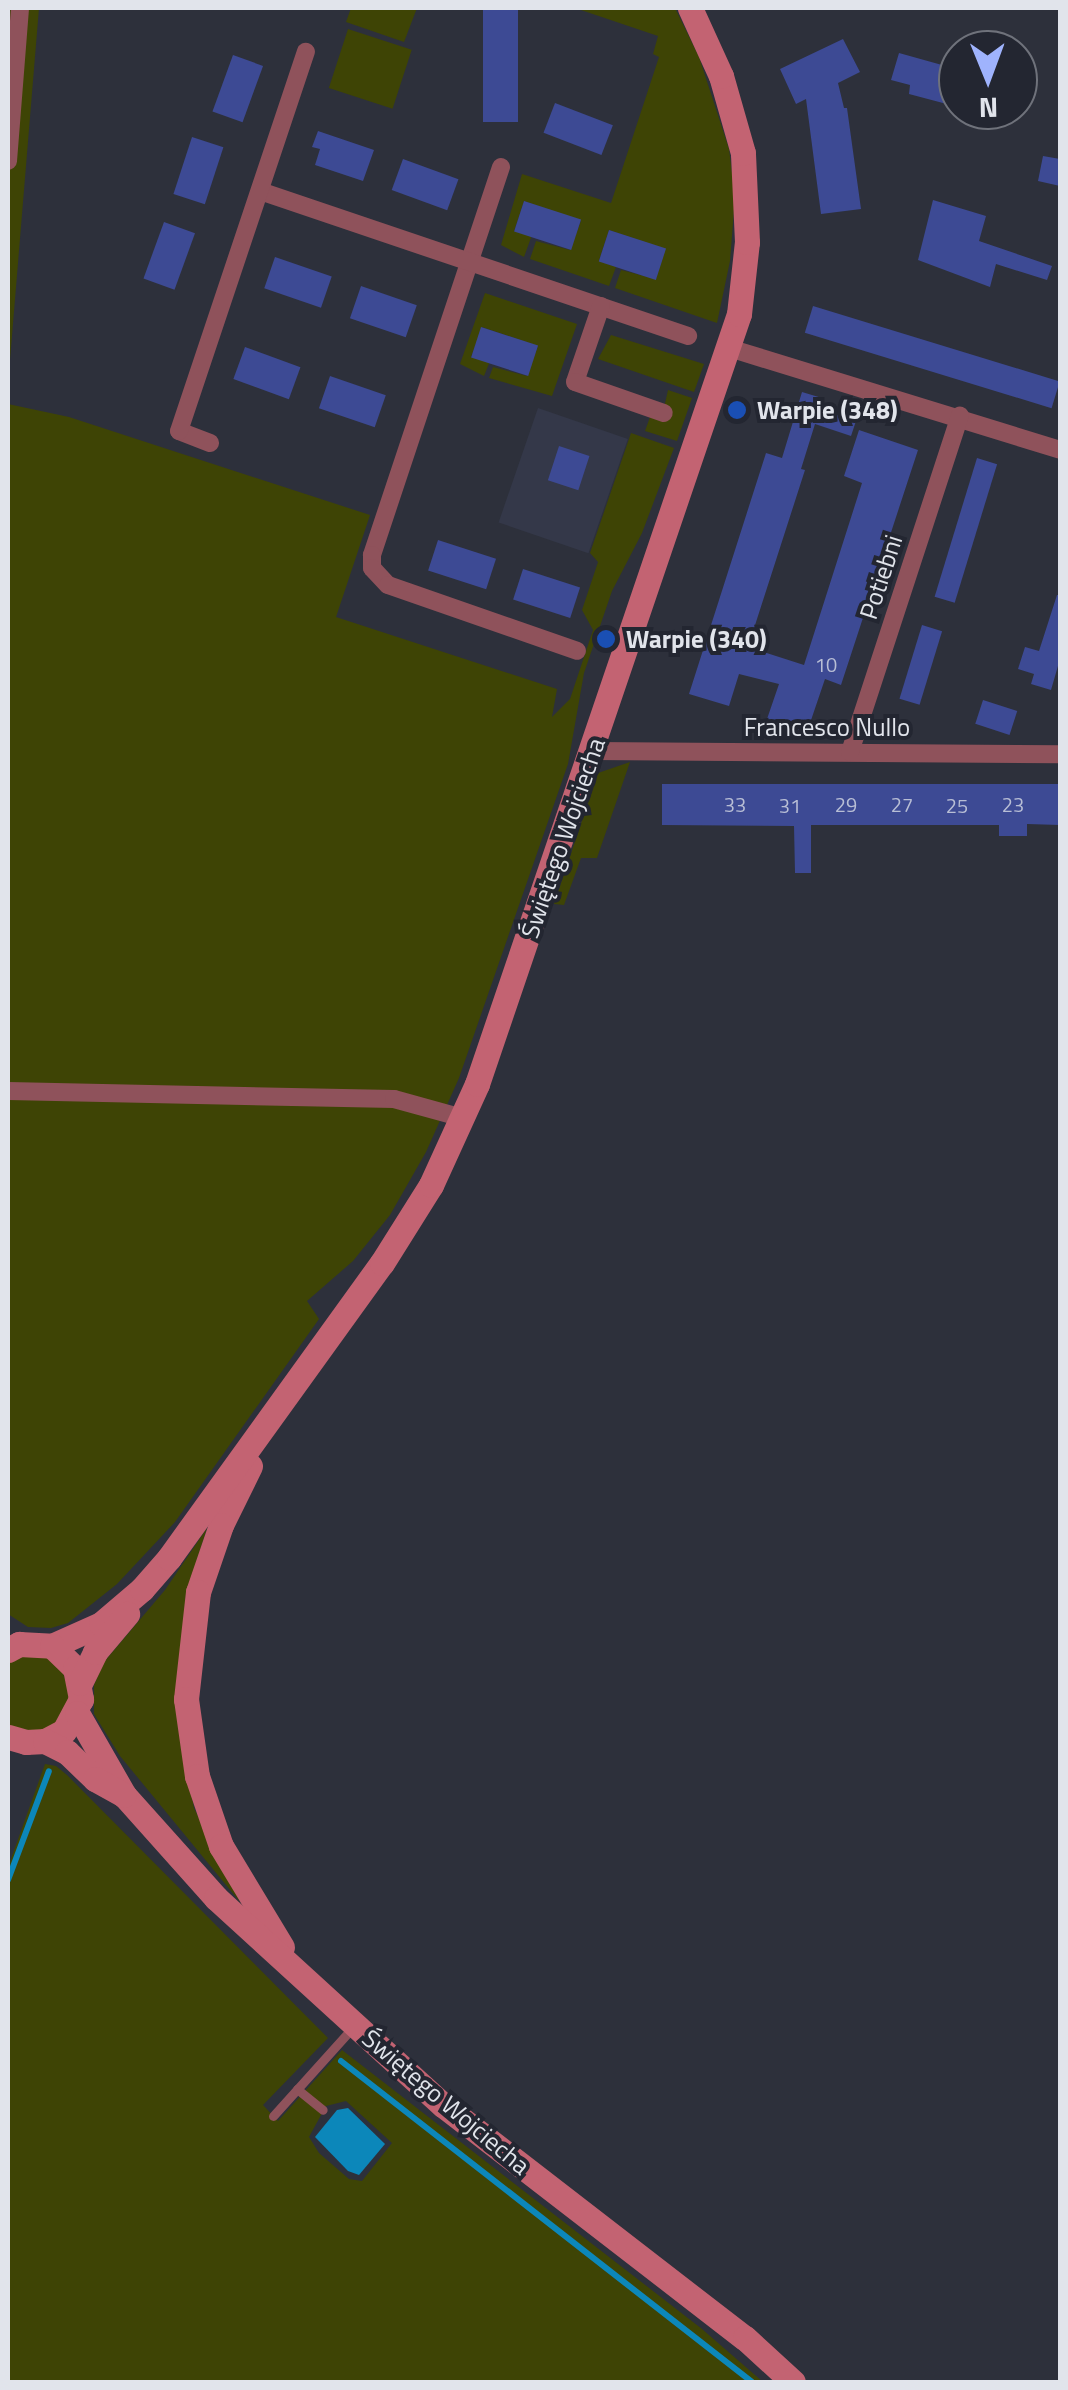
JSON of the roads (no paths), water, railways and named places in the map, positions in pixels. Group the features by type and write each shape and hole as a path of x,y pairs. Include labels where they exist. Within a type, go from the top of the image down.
{"street":[{"path":"8,161 20,8"},
{"name":"Świętego Wojciecha","path":"80,1683 95,1652 120,1626 142,1590 382,1263 431,1185 463,1118 730,348 745,282 748,242 742,154 721,76 690,8"},
{"path":"210,443 178,430 306,52"},
{"path":"501,167 372,555 372,568 388,585 577,651"},
{"path":"260,191 688,336"},
{"path":"601,306 575,382 664,413"},
{"path":"730,348 1060,450"},
{"name":"Potiebni","path":"850,752 960,416"},
{"name":"Francesco Nullo","path":"593,751 1060,754"},
{"path":"8,1091 394,1100 463,1118"},
{"path":"270,1420 201,1582 190,1635 186,1699 196,1776 220,1846 299,1975"},
{"name":"Świętego Wojciecha","path":"52,1646 101,1624 142,1590"},
{"path":"8,1737 45,1741 64,1730 77,1713 80,1683 75,1668 52,1646 11,1644"},
{"name":"Świętego Wojciecha","path":"77,1713 124,1795 216,1898 442,2105 745,2338 793,2382"},
{"name":"Świętego Wojciecha","path":"45,1741 67,1752 95,1779 124,1795"}],"lane":[{"path":"273,2116 355,2025"},
{"path":"297,2088 323,2110"}],"water":[{"path":"348,2108 385,2144 359,2175 348,2171 315,2137 337,2110"}],"waterway":[{"path":"8,1880 49,1771"},
{"path":"341,2061 752,2382"}],"place":[{"name":"Warpie (348)","path":"737,410"},
{"name":"Warpie (340)","path":"606,639"}]}
